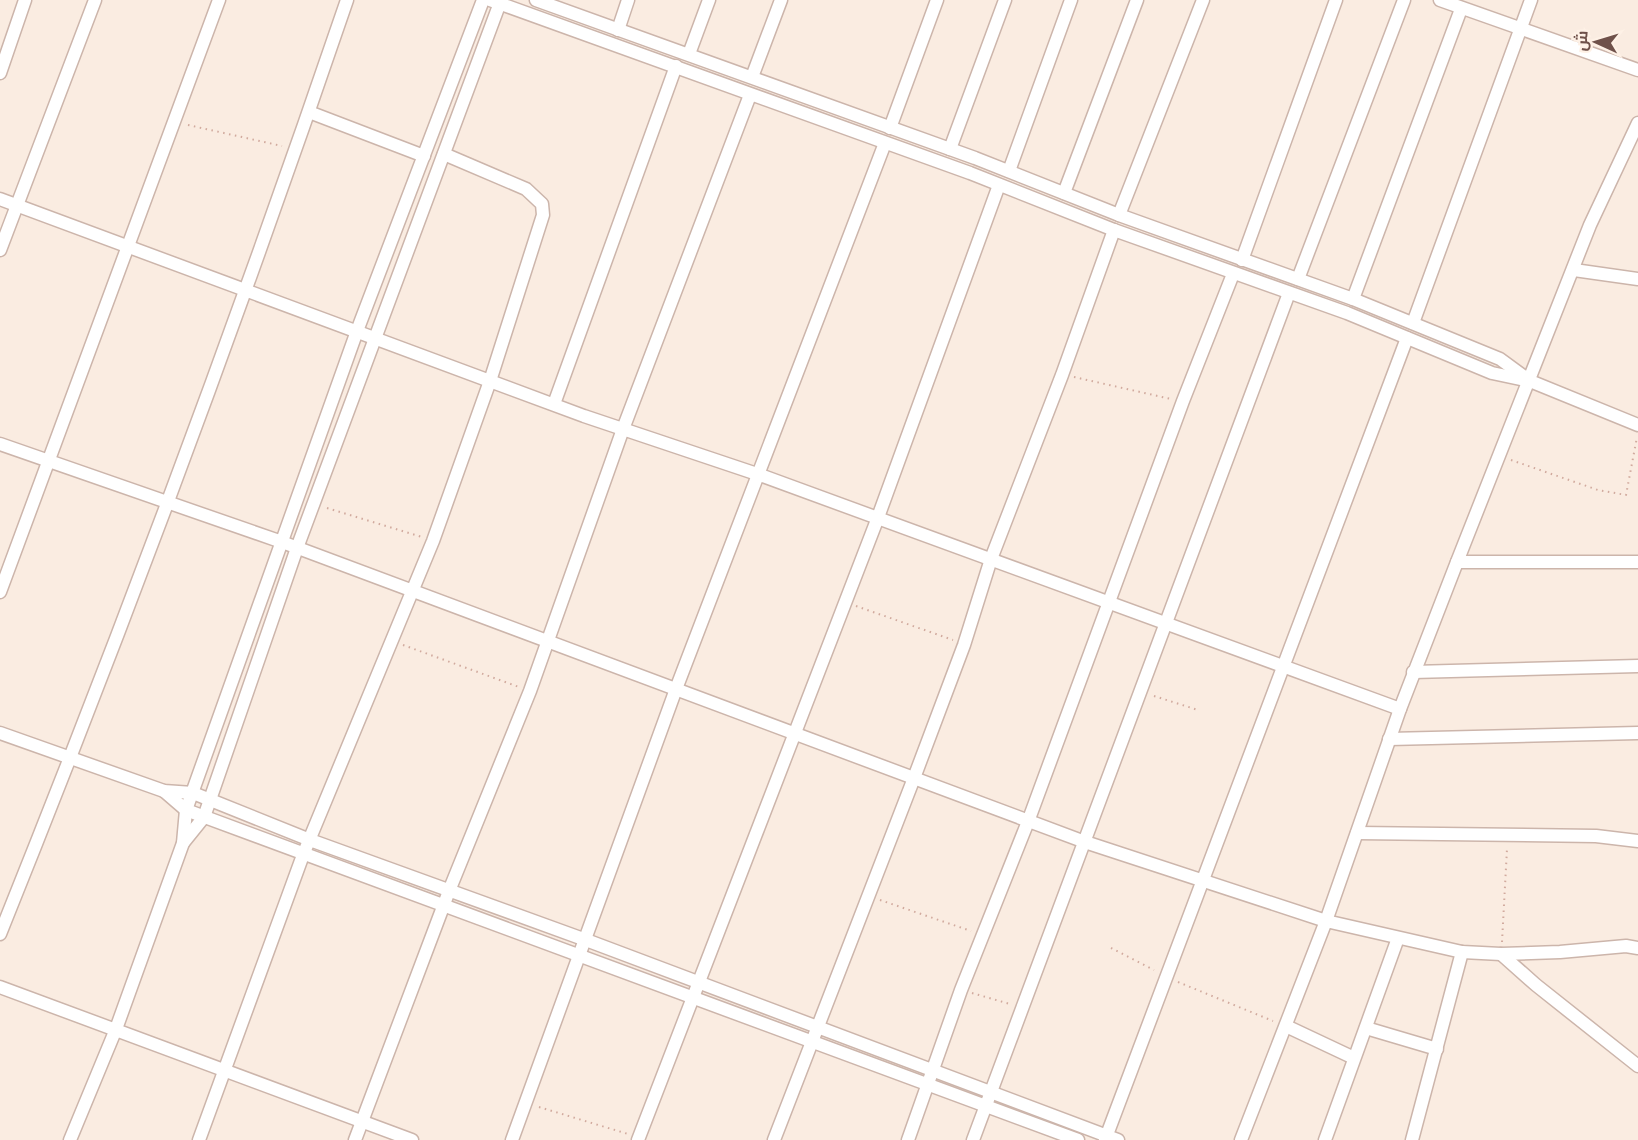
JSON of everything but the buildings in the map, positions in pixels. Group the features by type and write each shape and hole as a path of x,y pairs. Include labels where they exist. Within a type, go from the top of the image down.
{"street":[{"path":"0,73 25,0"},
{"path":"0,250 95,0"},
{"path":"0,592 46,461 219,0"},
{"path":"0,934 71,758 246,290 347,0"},
{"path":"70,1140 116,1029 183,843 186,810 357,331 483,0"},
{"path":"536,0 950,149 1194,243 1353,299 1500,359 1530,381"},
{"path":"618,30 628,0"},
{"path":"689,54 709,0"},
{"path":"752,77 781,0"},
{"path":"890,128 937,0"},
{"path":"950,149 1005,0"},
{"path":"1009,171 1071,0"},
{"path":"1064,194 1137,0"},
{"path":"1119,215 1203,0"},
{"path":"1242,260 1336,0"},
{"path":"1298,279 1404,0"},
{"path":"1440,0 1638,70"},
{"path":"1413,323 1531,0"},
{"path":"183,843 204,817 297,548 444,154 497,1 1289,293 1492,373 1530,381 1638,425"},
{"path":"1353,299 1461,9"},
{"path":"554,404 676,66"},
{"path":"355,1140 449,891 530,692 623,429 750,95"},
{"path":"828,122 833,108"},
{"path":"309,112 424,156"},
{"path":"1241,1140 1326,921 1413,672 1608,182 1638,123"},
{"path":"512,1140 676,689 760,476 885,143"},
{"path":"199,1140 303,855 414,592 433,541 490,381 543,215 542,204 526,189 444,154"},
{"path":"639,1139 701,983 793,733 877,520 999,185"},
{"path":"0,200 128,245 490,381 760,476 1400,709"},
{"path":"774,1140 964,645 991,560 1062,375 1114,230"},
{"path":"1188,257 1194,243"},
{"path":"1574,270 1638,279"},
{"path":"908,1140 961,990 1029,819 1182,401 1233,274"},
{"path":"973,1140 993,1093 1289,293"},
{"path":"0,733 164,791 193,793 309,840 818,1026 1110,1139 1202,882 1407,338"},
{"path":"0,444 282,542 1029,819 1084,842 1326,921 1462,952 1501,954 1626,946 1638,948"},
{"path":"1456,562 1638,562"},
{"path":"1413,672 1638,666"},
{"path":"1389,739 1638,733"},
{"path":"164,791 186,810 303,855 695,997 1078,1140"},
{"path":"1357,832 1596,836 1638,841"},
{"path":"1325,1140 1398,938"},
{"path":"1412,1140 1462,952"},
{"path":"1501,954 1536,985 1638,1066"},
{"path":"0,987 412,1140"},
{"path":"1286,1026 1354,1058"},
{"path":"1366,1028 1437,1049"}],"path":[{"path":"175,121 217,133 296,149"},
{"path":"1062,375 1182,401"},
{"path":"1500,456 1598,490 1626,495 1638,434"},
{"path":"315,504 433,541"},
{"path":"844,602 964,645"},
{"path":"392,641 530,692"},
{"path":"1142,692 1198,710"},
{"path":"1501,954 1507,835"},
{"path":"868,896 982,935"},
{"path":"1112,948 1168,977 1286,1026"},
{"path":"961,990 1024,1007"},
{"path":"525,1103 639,1139"}]}
